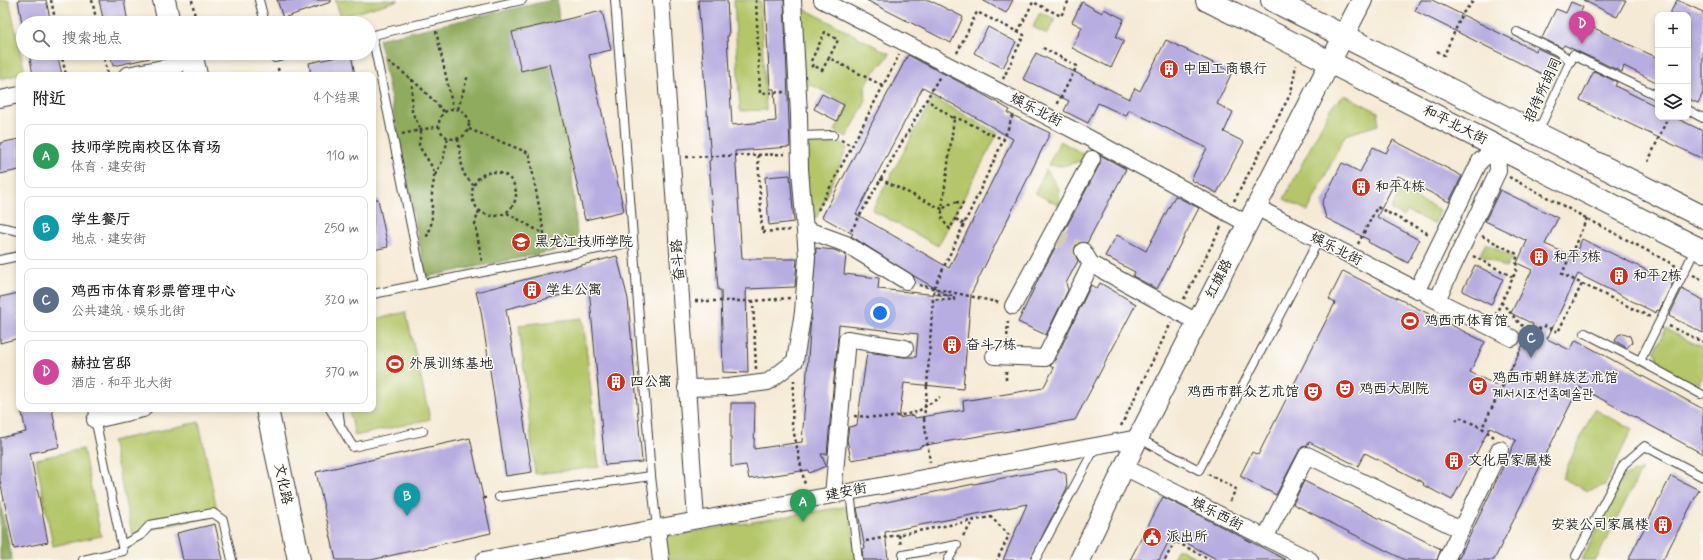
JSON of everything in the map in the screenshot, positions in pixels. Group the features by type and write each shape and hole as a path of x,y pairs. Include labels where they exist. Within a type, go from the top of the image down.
{"main road":[{"path":"164,0 167,16"},
{"path":"180,0 183,16"},
{"name":"和平北大街","path":"1207,0 1700,249"},
{"name":"和平北大街","path":"1272,0 1703,218"},
{"name":"文化路","path":"252,412 283,560"},
{"name":"文化路","path":"268,412 299,560"}],"street":[{"name":"奋斗路","path":"661,0 696,520"},
{"path":"686,388 729,387 768,382 795,361 804,298 807,256 799,154 798,91 793,0"},
{"name":"娱乐北街","path":"822,0 997,90 1228,213 1252,216 1318,241 1518,340"},
{"name":"红旗路","path":"1080,560 1138,438 1362,0"},
{"path":"143,72 184,64"},
{"path":"0,99 16,96"},
{"path":"1437,300 1498,171 1497,146"},
{"path":"1417,290 1480,161 1497,146"},
{"path":"1013,306 1092,159"},
{"path":"805,229 846,244 906,281"},
{"path":"1000,357 1045,358 1087,258 1197,322"},
{"path":"833,495 847,339 905,348"},
{"path":"94,414 114,412"},
{"name":"建安街","path":"484,560 1138,438"},
{"path":"1446,560 1500,450"},
{"path":"1265,538 1307,455 1461,530"},
{"name":"娱乐西街","path":"1124,468 1310,560"},
{"path":"657,528 660,560"}],"lane":[{"path":"259,0 263,16"},
{"path":"376,34 522,0"},
{"path":"615,0 651,476 657,528"},
{"path":"1517,32 1557,52 1570,61"},
{"path":"376,55 423,284"},
{"name":"招待所胡同","path":"1537,134 1573,55 1655,95"},
{"path":"1691,112 1703,118"},
{"path":"799,136 833,135"},
{"path":"0,227 16,230"},
{"path":"1138,438 1199,470 1318,241"},
{"path":"376,293 633,242"},
{"path":"1640,361 1685,271 1700,249"},
{"path":"0,260 16,257"},
{"path":"1585,332 1701,394"},
{"path":"332,412 353,447 423,431"},
{"path":"339,412 342,429"},
{"path":"83,560 123,551 94,414"},
{"path":"1035,560 1096,446"},
{"path":"1576,556 1624,464 1645,446 1703,477"},
{"path":"499,497 651,476"},
{"path":"850,492 858,560"},
{"path":"122,545 141,535 150,525 213,513 223,520 232,560"},
{"path":"903,560 903,555 957,545"},
{"path":"948,560 957,545"}],"path":[{"path":"51,0 54,16"},
{"path":"92,0 95,16"},
{"path":"192,0 195,16"},
{"path":"756,0 760,94 798,91 813,64 811,61 825,32 838,40 822,70 813,64"},
{"path":"1018,32 1033,2 1061,16 1069,0"},
{"path":"1437,51 1444,55 1463,13 1474,0"},
{"path":"950,66 977,12 1024,35 997,90"},
{"path":"434,20 453,108"},
{"path":"817,213 905,43"},
{"path":"1042,48 1077,66 1050,118"},
{"path":"376,55 412,79 444,112"},
{"path":"829,58 883,86"},
{"path":"63,60 65,72"},
{"path":"105,60 107,72"},
{"path":"1112,443 1177,311 1291,93 1296,64"},
{"path":"458,109 468,75"},
{"path":"412,79 412,112 421,130 419,145 433,168 434,176 432,194 433,216 429,233 416,250"},
{"path":"839,242 844,234 851,231 935,84"},
{"path":"926,99 954,119 941,216 950,230 963,204 956,202 948,204 942,209"},
{"path":"932,477 924,419 933,299 954,300 954,296 934,293 934,288 1004,139 1019,102"},
{"path":"453,108 466,114 469,119 469,129 462,137 458,139 448,138 443,135 439,126 439,121 444,112 453,108"},
{"path":"950,116 960,119 990,135 1004,139"},
{"path":"1648,162 1667,120"},
{"path":"392,136 439,126"},
{"path":"469,129 529,153 548,259"},
{"path":"833,135 852,146"},
{"path":"434,176 443,160 448,138"},
{"path":"458,139 463,173 473,185"},
{"path":"671,157 799,154"},
{"path":"758,155 762,232 805,229"},
{"path":"1498,171 1703,280"},
{"path":"490,172 505,174 511,179 515,186 516,193 512,208 500,216 492,217 479,211 472,199 473,185 477,179 490,172"},
{"path":"880,180 942,209"},
{"path":"1351,257 1377,207 1441,240"},
{"path":"479,211 475,224 484,272"},
{"path":"506,213 544,234"},
{"path":"1587,218 1562,274 1703,342"},
{"path":"956,219 964,224"},
{"path":"1470,230 1517,254 1516,271 1490,327"},
{"path":"1461,250 1513,278"},
{"path":"1501,302 1521,325 1531,329 1539,329 1545,326 1558,332 1582,284"},
{"path":"924,287 1013,306 1008,317 1000,357 1006,380"},
{"path":"681,301 753,301 804,298"},
{"path":"753,301 756,384"},
{"path":"1484,424 1518,340"},
{"path":"795,361 792,424 808,500"},
{"path":"840,415 887,418 917,412 940,397"},
{"path":"1456,421 1459,417 1482,428"},
{"path":"1199,470 1236,489 1227,509"},
{"path":"856,543 991,517 1009,535 997,560"},
{"path":"957,545 974,521"},
{"path":"1165,560 1175,541 1210,560"}],"green space":[{"path":"0,0 9,0 16,32 16,60 22,60 25,72 16,72 16,75 0,79"},
{"path":"335,0 399,0 344,16 341,16"},
{"path":"557,0 578,246 426,277 379,39"},
{"path":"734,0 760,0 766,110 740,111"},
{"path":"801,7 890,54 874,71 865,87 866,101 847,137 835,131 848,105 812,85 804,87"},
{"path":"1040,12 1055,19 1047,34 1033,27"},
{"path":"1345,95 1378,112 1378,125 1345,135 1308,211 1284,199 1331,107"},
{"path":"933,98 998,133 938,246 872,210"},
{"path":"1060,141 1087,156 1085,160 1062,166 1048,165"},
{"path":"811,143 841,143 847,148 816,219 807,207 805,148"},
{"path":"1046,169 1059,189 1060,206 1035,193"},
{"path":"1400,190 1440,210 1434,224 1407,211 1404,217 1391,210"},
{"path":"1486,243 1512,257 1506,268 1480,254"},
{"name":"外展训练基地","path":"406,312 430,419 355,436 350,412 376,412 376,319"},
{"path":"583,318 599,467 535,474 519,325"},
{"path":"1666,329 1703,348 1703,376 1697,388 1662,371 1655,351"},
{"path":"1594,409 1632,429 1605,485 1588,491 1562,478"},
{"path":"199,422 218,515 132,533 112,441"},
{"path":"83,449 101,536 53,546 36,459"},
{"path":"1642,469 1596,560 1582,560 1622,477"},
{"path":"0,501 12,560 0,560"},
{"path":"849,506 856,560 665,560 662,537"},
{"path":"1178,548 1200,560 1172,560"}],"building":[{"path":"18,0 46,0 49,16 21,16"},
{"path":"99,0 124,0 127,16 102,16"},
{"path":"277,0 331,0 331,2 289,16 282,16"},
{"path":"698,0 727,0 729,36 727,36 732,125 776,121 774,89 770,89 765,0 784,0 790,147 735,151 742,259 797,259 795,287 746,289 748,373 723,372 721,290 718,290 709,161 711,160"},
{"path":"866,0 929,0 963,17 951,43"},
{"path":"982,0 1013,0 1006,13"},
{"path":"1420,0 1432,0 1536,51 1537,48 1554,56 1557,58 1548,77 1415,11"},
{"path":"1583,0 1626,0 1617,17"},
{"path":"1677,0 1703,12 1703,93 1698,103 1691,100 1691,12 1671,12"},
{"path":"1082,2 1102,13 1104,9 1124,19 1116,37 1124,41 1111,68 1072,48 1082,27 1072,22"},
{"path":"1571,2 1583,7 1577,20 1655,57 1655,82 1624,66 1622,72 1564,45 1562,48 1542,38 1556,9 1566,13"},
{"path":"602,11 611,50 589,55 624,211 585,220 550,64 521,71 512,32"},
{"path":"988,27 1016,42 1003,68 974,53"},
{"path":"1166,40 1232,72 1217,104 1233,112 1224,132 1244,142 1217,193 1191,180 1207,148 1129,110 1126,116 1098,103 1088,123 1064,111 1069,101 1023,79 1036,53 1129,99 1135,88 1140,91"},
{"path":"908,55 1010,110 1008,113 1050,133 971,294 963,389 904,383 899,418 914,415 915,418 964,410 963,401 1043,388 1054,368 1050,366 1054,362 1091,285 1097,289 1100,283 1136,304 1075,420 920,446 920,448 851,460 847,440 849,427 857,425 867,352 904,357 916,357 918,334 839,325 827,454 821,454 826,466 809,473 808,470 749,479 746,465 731,467 731,403 755,403 754,449 802,442 816,248 834,250 846,255 844,274 879,278 878,289 949,296 914,276 851,236 853,234 822,217","holes":["923,87 1013,139 949,268 856,214"]},
{"path":"30,60 59,60 61,72 32,72"},
{"path":"112,60 141,60 113,66"},
{"path":"323,60 352,60 354,72 310,72 309,63"},
{"path":"1594,71 1617,82 1615,86 1655,106 1655,120 1680,120 1703,131 1703,159 1580,100"},
{"path":"822,94 844,105 837,121 814,109"},
{"path":"16,140 16,171 0,174 0,143"},
{"name":"和平4栋","path":"1393,140 1462,176 1449,202 1398,176 1377,217 1419,240 1408,263 1368,242 1369,240 1326,218 1322,203 1342,163 1360,172 1373,147 1386,153"},
{"path":"1100,155 1126,169 1087,243 1078,243 1074,247 1074,252 1078,261 1066,283 1068,290 1046,335 1018,322 1039,278 1100,164"},
{"path":"790,175 794,222 769,225 765,177"},
{"path":"1500,190 1558,218 1545,244 1574,257 1582,239 1671,282 1672,284 1659,311 1657,310 1656,313 1578,274 1547,339 1570,350 1576,340 1703,409 1703,454 1579,387 1494,560 1457,560 1516,440 1490,427 1452,500 1423,485 1424,483 1365,453 1358,466 1309,442 1307,446 1302,447 1299,451 1276,495 1240,476 1252,452 1258,455 1335,303 1329,299 1343,271 1485,342 1470,372 1502,388 1533,324 1511,313 1532,270 1517,263 1527,241 1485,221"},
{"path":"1175,196 1199,208 1157,289 1133,276 1135,272 1105,256 1117,235 1146,251"},
{"path":"376,199 378,199 388,247 376,249"},
{"path":"617,256 628,299 642,462 605,465 589,288 506,309 532,472 506,476 481,311 476,292"},
{"path":"1475,265 1503,279 1491,305 1462,291"},
{"path":"1682,289 1703,300 1703,333 1669,316"},
{"path":"16,294 16,339 0,343 0,297"},
{"path":"1624,333 1630,336 1632,342 1627,348 1615,341 1618,335"},
{"path":"22,412 53,412 59,447 30,453 48,542 14,549 0,480 0,438 26,432"},
{"path":"470,438 491,533 371,560 336,560 316,472"},
{"path":"1056,469 1066,474 1067,488 1030,560 1003,560 1027,504 885,532 888,560 863,560 862,549 865,548 857,508 1008,477"},
{"name":"安装公司家属楼","path":"1671,476 1699,490 1663,560 1628,560"},
{"path":"1304,481 1441,549 1437,560 1405,560 1293,504"},
{"path":"1163,497 1286,560 1218,560 1172,535 1159,560 1130,560"},
{"path":"215,524 223,560 183,560 177,533"}],"tunnel":[{"path":"1052,234 1083,251"}],"place":[{"name":"赫拉宫邸","path":"1582,44"},
{"name":"中国工商银行","path":"1169,69"},
{"name":"和平4栋","path":"1361,187"},
{"name":"黑龙江技师学院","path":"521,242"},
{"name":"和平3栋","path":"1539,257"},
{"name":"和平2栋","path":"1619,276"},
{"name":"学生公寓","path":"532,290"},
{"name":"鸡西市体育馆","path":"1410,321"},
{"name":"奋斗7栋","path":"952,345"},
{"name":"鸡西市体育彩票管理中心","path":"1531,358"},
{"name":"外展训练基地","path":"395,364"},
{"name":"四公寓","path":"616,382"},
{"name":"鸡西市朝鲜族艺术馆 계서시조선족예술관","path":"1478,386"},
{"name":"鸡西大剧院","path":"1345,389"},
{"name":"鸡西市群众艺术馆","path":"1313,392"},
{"name":"文化局家属楼","path":"1454,461"},
{"name":"学生餐厅","path":"407,516"},
{"name":"技师学院南校区体育场","path":"803,522"},
{"name":"安装公司家属楼","path":"1663,525"},
{"name":"派出所","path":"1152,537"}]}
